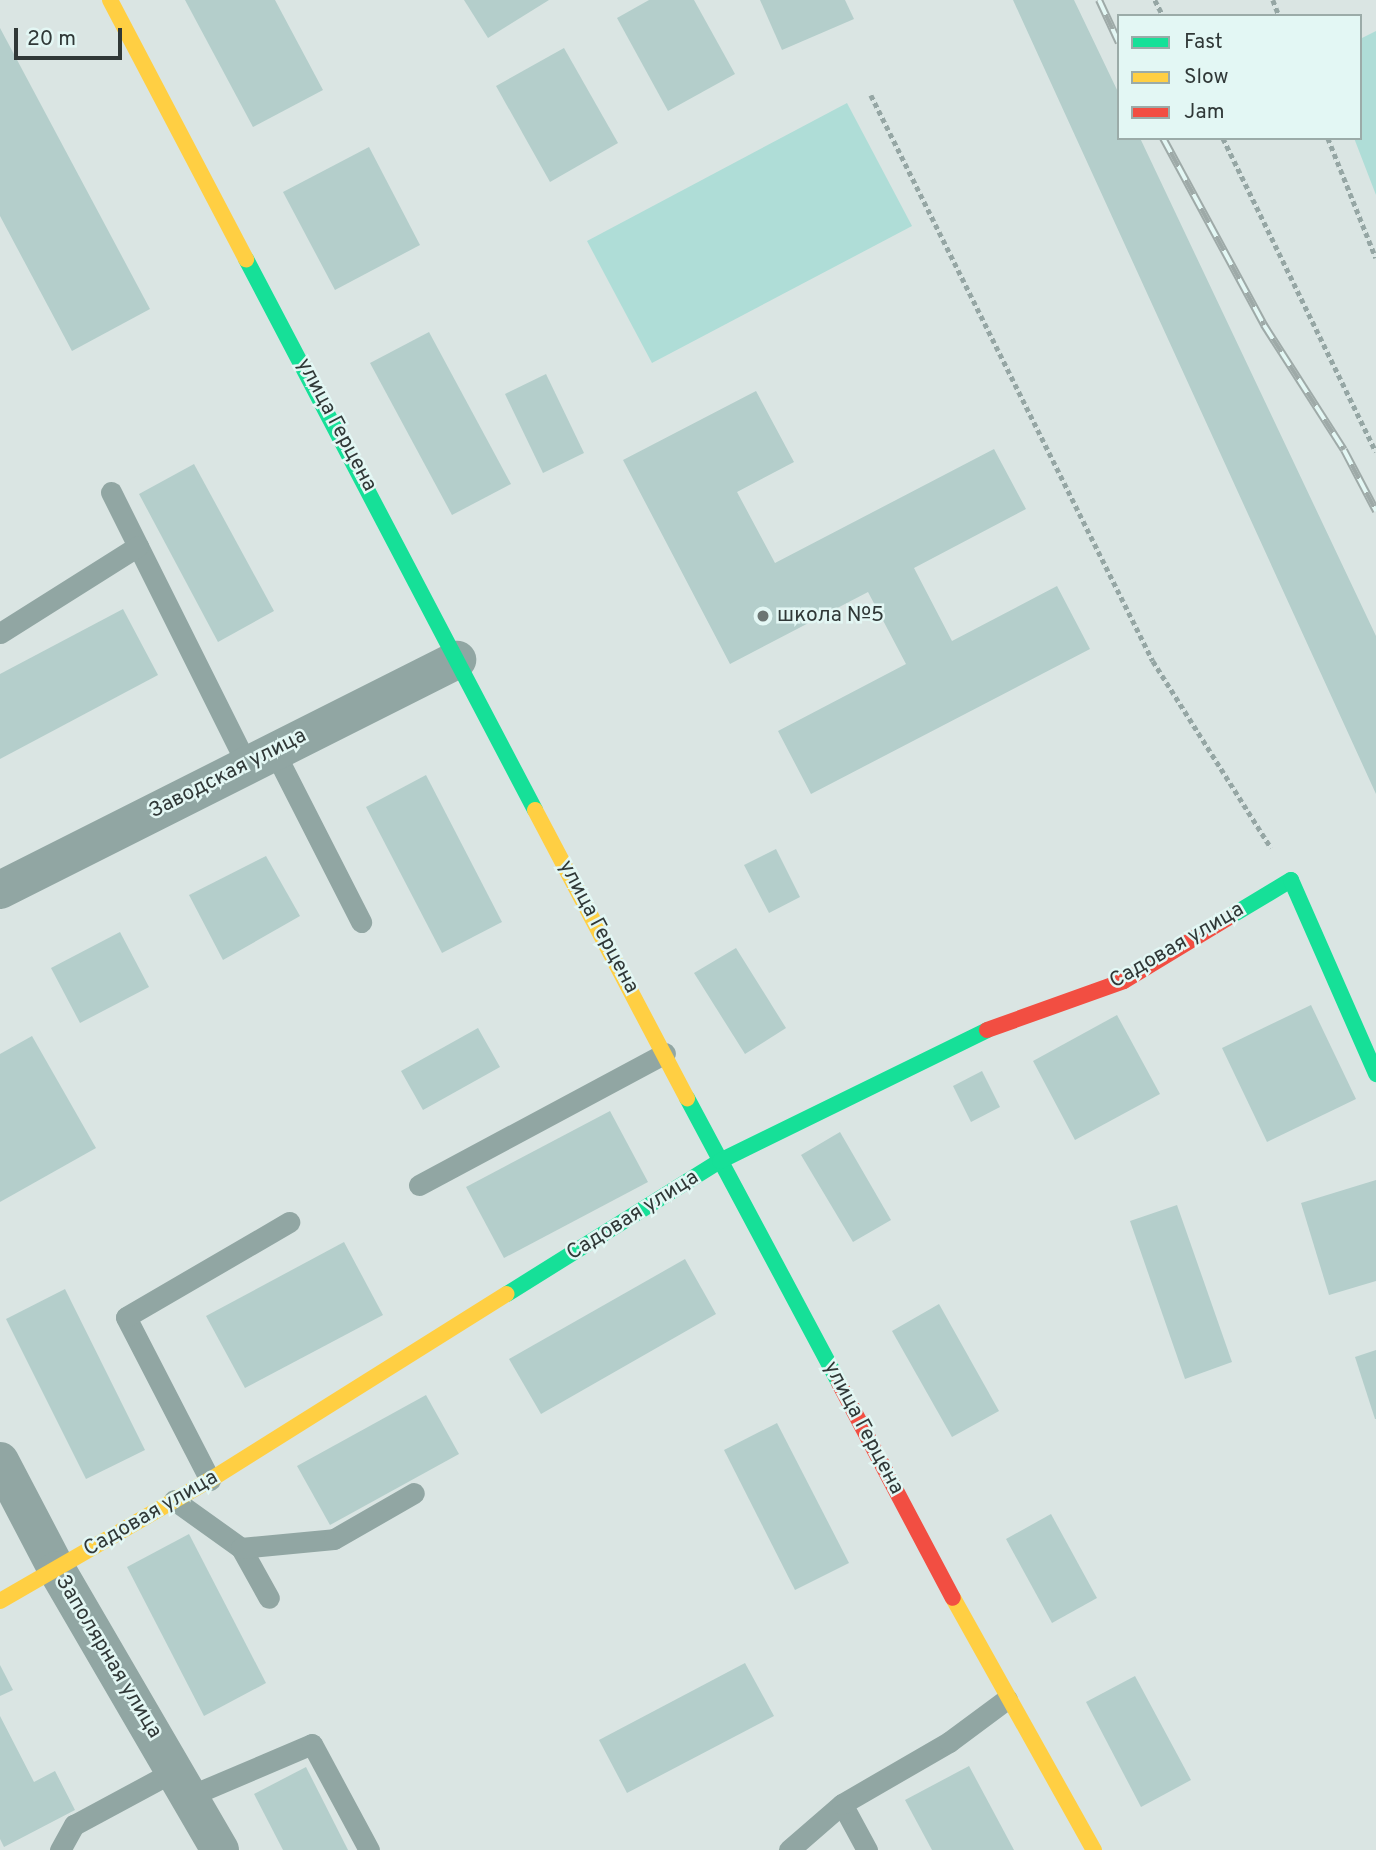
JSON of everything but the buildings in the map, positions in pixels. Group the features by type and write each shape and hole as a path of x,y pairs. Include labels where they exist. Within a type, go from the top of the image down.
{"street":[{"name":"улица Герцена","path":"110,0 720,1161 1007,1699 1094,1850"},
{"name":"Заводская улица","path":"0,890 457,660"},
{"path":"1291,880 1376,1074"},
{"name":"Садовая улица","path":"0,1601 210,1480 720,1161 987,1030 1124,981 1291,880"},
{"name":"Заполярная улица","path":"0,1461 57,1570 184,1782 220,1850"}],"lane":[{"path":"111,492 138,546 261,758 361,922"},
{"path":"0,633 138,546"},
{"path":"419,1185 665,1053"},
{"path":"210,1480 125,1317 289,1222"},
{"path":"241,1548 334,1539 414,1493"},
{"path":"174,1500 241,1548 269,1598"},
{"path":"789,1850 842,1804 949,1742 1007,1699"},
{"path":"60,1850 74,1825 184,1782 312,1744 369,1850"},
{"path":"842,1804 867,1850"}],"path":[{"path":"871,95 1153,661 1291,880"},
{"path":"1224,140 1376,452"},
{"path":"1329,140 1376,258"}],"shaded area":[{"path":"1376,31 1376,195 1355,140 1362,140 1362,38"},
{"path":"847,103 912,226 652,363 587,241"}],"railway":[{"path":"1099,0 1117,39"},
{"path":"1164,140 1264,325 1344,450 1376,511"}],"traffic: fast":[{"path":"246,259 535,810"},
{"path":"1231,916 1291,880 1376,1074"},
{"path":"507,1294 720,1161 987,1030"},
{"path":"687,1098 839,1383"}],"traffic: slow":[{"path":"110,0 246,259"},
{"path":"535,810 687,1098"},
{"path":"0,1601 210,1480 507,1294"},
{"path":"953,1598 1094,1850"}],"traffic: jam":[{"path":"987,1030 1124,981 1231,916"},
{"path":"839,1383 953,1598"}],"place":[{"name":"школа №5","path":"763,616"}]}
